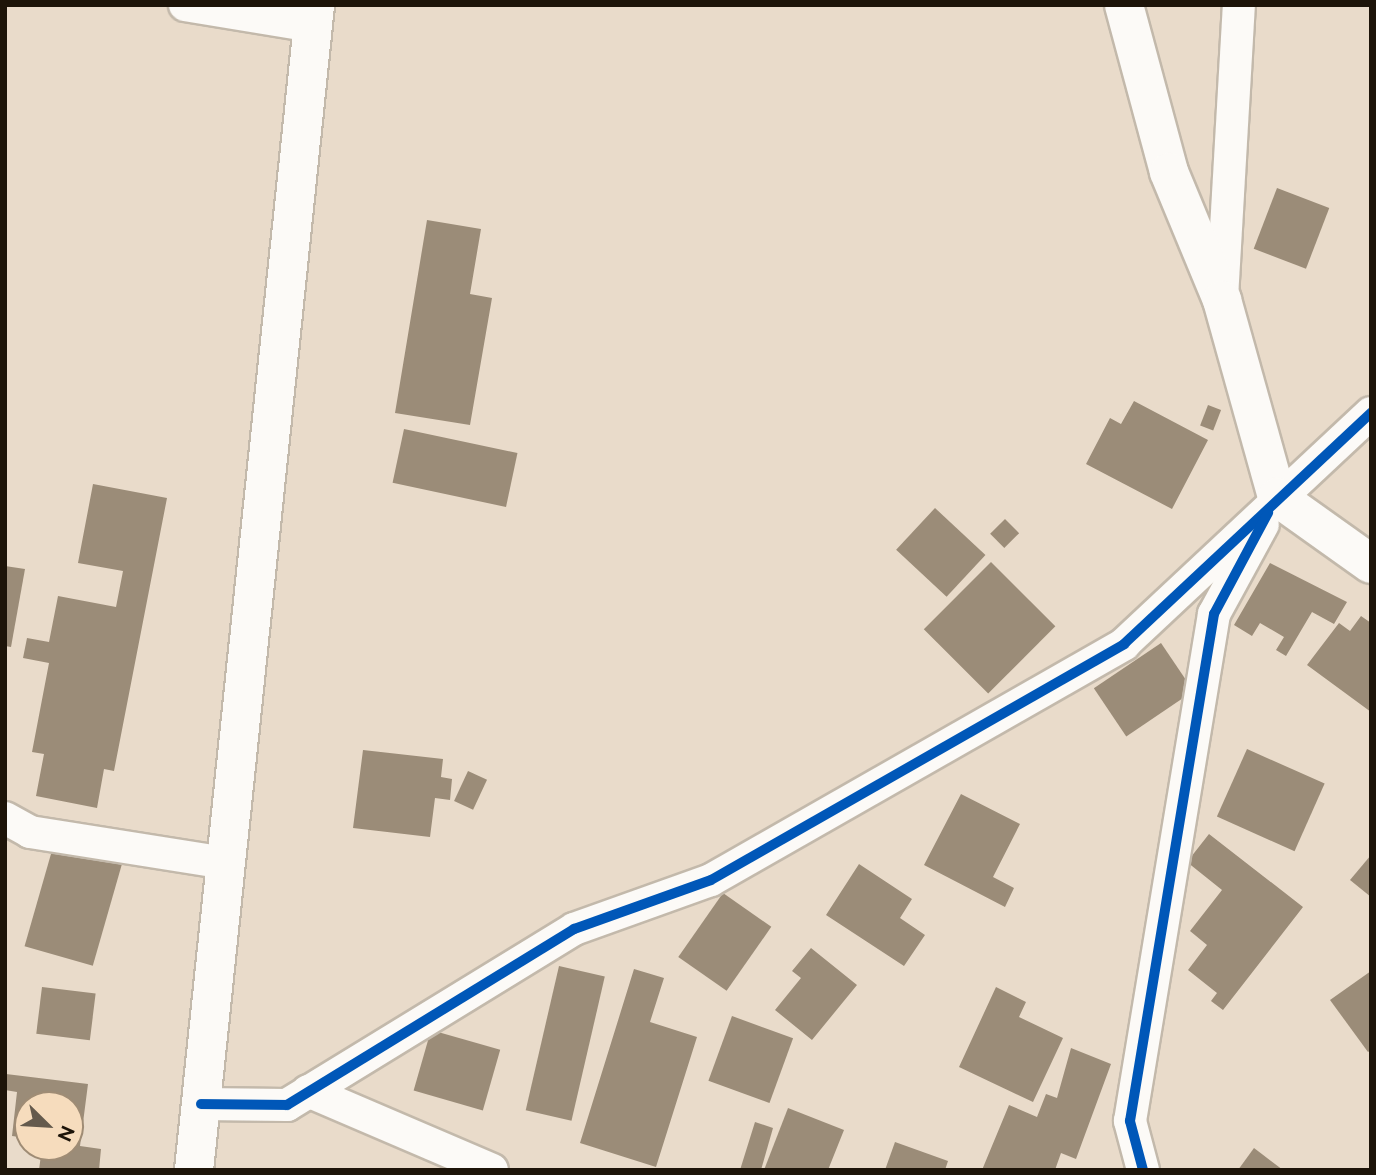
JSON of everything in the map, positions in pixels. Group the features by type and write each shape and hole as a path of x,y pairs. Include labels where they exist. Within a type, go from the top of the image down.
{"main road":[{"path":"1124,5 1169,172 1222,300 1277,496 1371,564"},
{"path":"194,1170 314,15"}],"street":[{"path":"185,5 314,15"},
{"path":"1222,300 1240,5"},
{"path":"201,1104 287,1105 574,929 711,880 1124,644 1277,496 1371,413"},
{"path":"1143,1170 1130,1121 1213,614 1277,496"},
{"path":"5,818 30,832 226,863"},
{"path":"308,1091 492,1170"}],"building":[{"path":"1277,188 1329,208 1306,269 1254,249"},
{"path":"427,220 481,229 470,294 492,298 470,425 395,413"},
{"path":"1134,401 1208,440 1172,509 1086,464 1110,418 1121,424"},
{"path":"1208,405 1221,410 1213,431 1200,426"},
{"path":"404,429 517,453 506,507 393,483"},
{"path":"93,484 167,498 114,771 104,769 97,808 36,796 44,754 32,752 49,663 23,658 27,638 49,642 58,596 116,607 123,571 78,563"},
{"path":"935,508 985,555 947,597 896,550"},
{"path":"1005,519 1019,533 1004,548 990,534"},
{"path":"991,562 1055,626 988,694 924,629"},
{"path":"1270,563 1347,602 1334,624 1312,612 1286,656 1276,650 1284,637 1260,623 1252,636 1234,625"},
{"path":"5,566 25,569 11,647 5,646"},
{"path":"1361,616 1371,623 1371,712 1307,665 1339,623 1350,631"},
{"path":"1161,643 1193,691 1126,736 1094,688"},
{"path":"1247,749 1325,784 1295,851 1217,817"},
{"path":"363,750 443,759 441,777 452,779 450,800 435,798 430,837 353,828"},
{"path":"468,771 487,780 473,810 454,801"},
{"path":"961,794 1020,824 993,877 1014,888 1005,907 924,865"},
{"path":"59,826 127,846 93,966 25,946"},
{"path":"1209,834 1303,907 1223,1010 1211,1001 1217,993 1188,970 1207,945 1190,931 1222,890 1187,862"},
{"path":"1371,855 1371,897 1350,880"},
{"path":"859,864 912,899 900,918 925,935 904,966 826,915"},
{"path":"723,893 771,927 727,991 678,957"},
{"path":"811,948 857,985 812,1040 775,1010 801,978 792,971"},
{"path":"559,966 605,977 572,1121 526,1110"},
{"path":"634,969 664,978 650,1022 697,1037 656,1167 580,1143"},
{"path":"1371,971 1371,1050 1368,1052 1330,1000"},
{"path":"42,987 96,994 90,1040 36,1034"},
{"path":"996,987 1026,1002 1019,1017 1063,1038 1033,1102 959,1067"},
{"path":"732,1016 793,1038 769,1103 708,1081"},
{"path":"431,1030 500,1050 483,1110 414,1091"},
{"path":"1071,1048 1111,1064 1076,1159 1061,1153 1055,1170 982,1170 1009,1105 1037,1117 1046,1094 1057,1098"},
{"path":"6,1074 88,1084 84,1115 84,1091 5,1090"},
{"path":"788,1108 844,1130 828,1170 764,1170"},
{"path":"755,1122 773,1128 761,1170 740,1170"},
{"path":"895,1142 948,1161 945,1170 885,1170"},
{"path":"84,1147 101,1149 99,1170 39,1170 40,1161 84,1161"},
{"path":"1254,1148 1283,1170 1238,1170"}],"cycle path":[{"path":"201,1104 287,1105 574,929 711,880 1124,644 1371,413"},
{"path":"1143,1170 1130,1121 1214,614 1268,513"}]}
